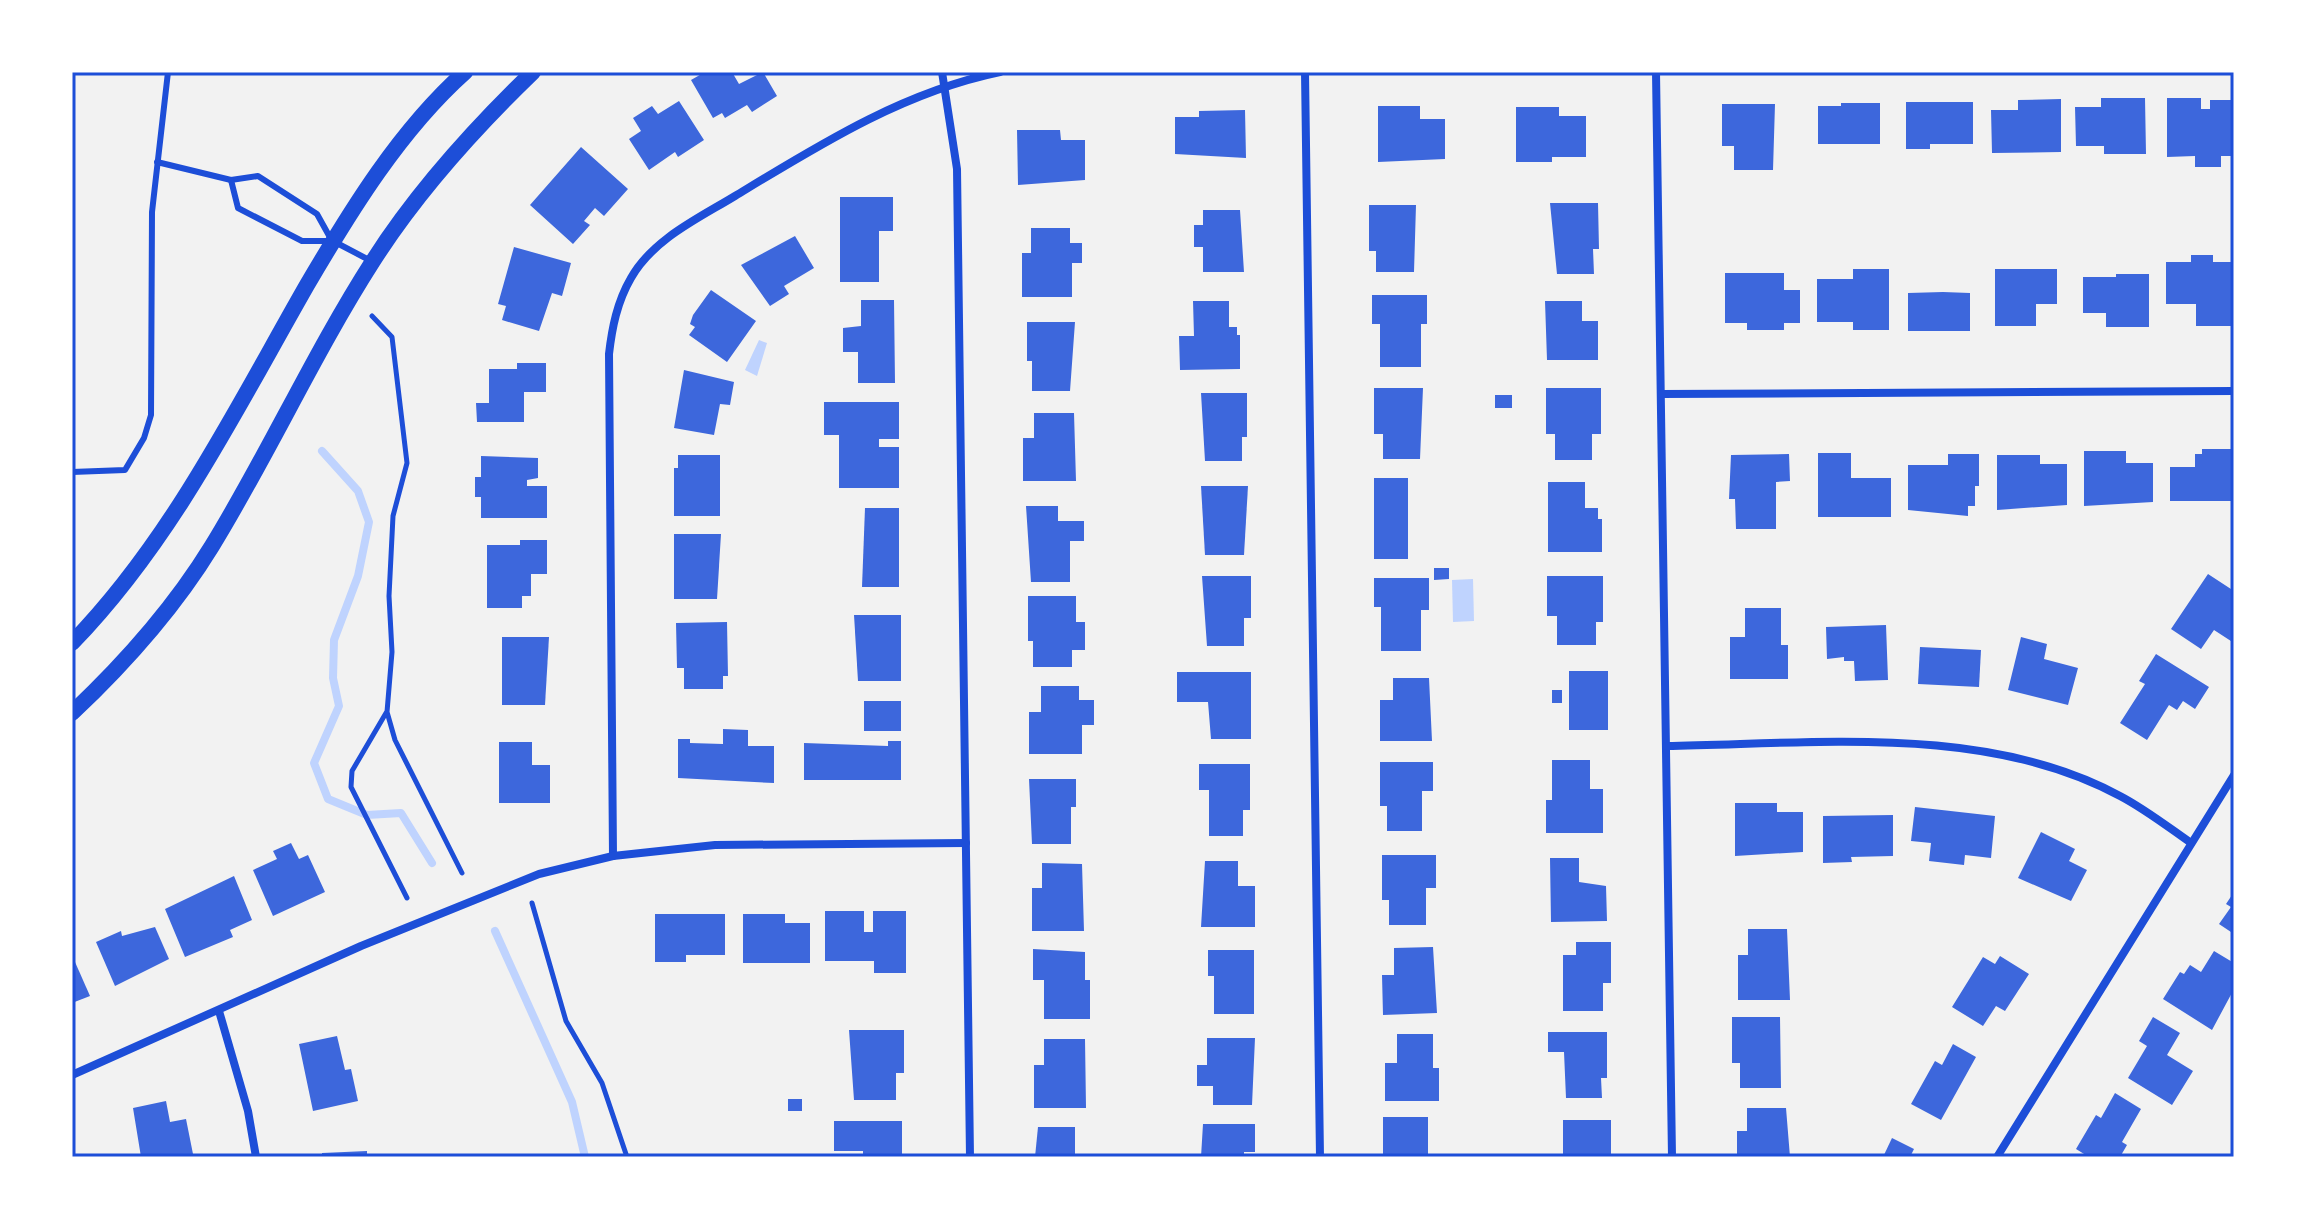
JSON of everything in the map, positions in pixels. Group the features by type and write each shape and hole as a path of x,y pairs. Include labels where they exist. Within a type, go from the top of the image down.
{"main road":[{"path":"72,643 143,563 333,241 383,166 465,72"},
{"path":"72,713 164,616 211,548 373,262 437,175 533,72"}],"street":[{"path":"942,72 957,169 970,1157"},
{"path":"613,856 609,354 614,319 631,277 661,243 816,147 879,114 945,87 1000,72"},
{"path":"1305,72 1320,1157"},
{"path":"1656,72 1672,1157"},
{"path":"1661,394 2234,391"},
{"path":"1666,746 1934,744 1981,749 2027,760 2119,795 2191,843"},
{"path":"1997,1157 2234,775"},
{"path":"72,1075 500,888 539,874 613,856 715,845 966,843"},
{"path":"219,1011 248,1111 256,1157"}],"lane":[{"path":"72,472 125,470 144,438 151,415 152,212 168,72"},
{"path":"157,162 231,180 258,176 317,214 333,241"},
{"path":"231,180 238,208 302,241 333,241 373,262"}],"path":[{"path":"372,316 392,337 407,463 393,516 389,596 392,652 387,712 395,740 462,873"},
{"path":"387,712 352,771 351,787 407,898"},
{"path":"532,903 566,1021 602,1083 627,1157"}],"water":[{"path":"759,340 767,343 757,376 745,370"},
{"path":"1473,579 1474,621 1453,622 1452,580"}],"building":[{"path":"705,72 732,72 739,84 763,72 777,96 752,112 747,105 725,118 722,113 713,118 691,80"},
{"path":"2101,98 2145,98 2146,154 2104,154 2104,146 2076,146 2075,107 2101,107"},
{"path":"2167,98 2201,98 2201,109 2210,109 2210,100 2234,100 2234,156 2221,156 2221,167 2195,167 2195,156 2167,157"},
{"path":"2061,99 2061,152 1992,153 1991,110 2018,110 2018,100"},
{"path":"679,101 704,140 678,157 675,152 649,170 629,139 641,131 633,118 652,106 658,114"},
{"path":"1906,102 1973,102 1973,144 1930,144 1930,149 1906,149"},
{"path":"1841,103 1880,103 1880,144 1818,144 1818,106 1841,106"},
{"path":"1722,104 1775,104 1773,170 1734,170 1734,146 1722,146"},
{"path":"1378,106 1420,106 1420,119 1445,119 1445,159 1378,162"},
{"path":"1516,107 1559,107 1559,116 1586,116 1586,157 1552,157 1552,162 1516,162"},
{"path":"1245,110 1246,158 1175,154 1175,117 1199,117 1199,111"},
{"path":"1017,130 1060,130 1061,140 1085,140 1085,180 1018,185"},
{"path":"581,147 628,189 604,216 595,208 584,221 590,225 573,244 530,205"},
{"path":"840,197 893,197 893,231 879,231 879,282 840,282"},
{"path":"1550,203 1598,203 1599,249 1593,249 1594,274 1557,274"},
{"path":"1369,205 1416,205 1414,272 1376,272 1376,251 1369,251"},
{"path":"1203,210 1240,210 1244,272 1203,272 1203,247 1194,247 1194,225 1203,225"},
{"path":"1031,228 1070,228 1070,243 1082,243 1082,263 1072,263 1072,297 1022,297 1022,253 1031,253"},
{"path":"795,236 814,268 784,286 789,294 770,306 741,265"},
{"path":"514,247 571,263 562,296 552,293 539,331 502,320 506,306 498,304"},
{"path":"2191,255 2213,255 2213,262 2234,262 2234,326 2196,326 2196,304 2166,304 2166,262 2191,262"},
{"path":"1853,269 1889,269 1889,330 1853,330 1853,322 1817,322 1817,279 1853,279"},
{"path":"1995,269 2057,269 2057,304 2036,304 2036,326 1995,326"},
{"path":"1725,273 1784,273 1784,290 1800,290 1800,323 1784,323 1784,330 1747,330 1747,323 1725,323"},
{"path":"2116,274 2149,274 2149,327 2106,327 2106,313 2083,313 2083,277 2116,277"},
{"path":"711,290 756,321 727,362 689,335 695,327 690,324 693,315"},
{"path":"1908,293 1970,293 1970,331 1908,331"},
{"path":"1372,295 1427,295 1427,324 1421,324 1421,367 1380,367 1380,324 1372,324"},
{"path":"861,300 894,300 895,383 858,383 858,352 843,352 843,328 861,326"},
{"path":"1193,301 1229,301 1229,327 1237,327 1237,335 1240,335 1240,369 1180,370 1179,336 1194,336"},
{"path":"1545,301 1582,301 1582,321 1598,321 1598,360 1547,360"},
{"path":"1027,322 1075,322 1070,391 1032,391 1032,361 1027,361"},
{"path":"517,363 546,363 546,392 524,392 524,422 477,422 476,403 489,403 489,369 517,369"},
{"path":"684,370 734,382 730,405 720,404 714,435 674,428"},
{"path":"1374,388 1423,388 1420,459 1383,459 1383,434 1374,434"},
{"path":"1546,388 1601,388 1601,434 1592,434 1592,460 1555,460 1555,434 1546,434"},
{"path":"1201,393 1247,393 1247,437 1242,437 1242,461 1205,461"},
{"path":"1495,395 1512,395 1512,408 1495,408"},
{"path":"824,402 899,402 899,439 879,439 879,447 899,447 899,488 839,488 839,435 824,435"},
{"path":"1034,413 1074,413 1076,481 1023,481 1023,438 1034,438"},
{"path":"2202,449 2234,449 2234,501 2170,501 2170,467 2195,467 2195,454 2202,454"},
{"path":"2084,451 2126,451 2126,463 2153,463 2153,502 2084,506"},
{"path":"1818,453 1851,453 1851,478 1891,478 1891,517 1818,517"},
{"path":"1789,454 1790,481 1776,482 1776,529 1736,529 1735,499 1729,499 1731,455"},
{"path":"1948,454 1979,454 1979,486 1975,486 1975,506 1968,506 1968,516 1908,510 1908,465 1948,465"},
{"path":"678,455 720,455 720,516 674,516 674,468 678,468"},
{"path":"1997,455 2040,455 2040,464 2067,464 2067,505 1997,510"},
{"path":"481,456 538,458 538,478 527,480 527,486 547,486 547,518 481,518 481,497 475,497 475,477 481,477"},
{"path":"1374,478 1408,478 1408,559 1374,559"},
{"path":"1548,482 1585,482 1585,508 1598,508 1598,519 1602,519 1602,552 1548,552"},
{"path":"1201,486 1248,486 1244,555 1205,555"},
{"path":"1026,506 1058,506 1058,521 1084,521 1084,541 1070,541 1070,582 1031,582"},
{"path":"865,508 899,508 899,587 862,587"},
{"path":"674,534 721,534 717,599 674,599"},
{"path":"520,540 547,540 547,574 531,574 531,596 522,596 522,608 487,608 487,545 520,545"},
{"path":"1434,568 1449,568 1449,579 1434,580"},
{"path":"2208,574 2234,591 2234,643 2214,630 2201,649 2171,629"},
{"path":"1202,576 1251,576 1251,618 1244,618 1244,646 1207,646"},
{"path":"1547,576 1603,576 1603,622 1596,622 1596,645 1557,645 1557,616 1547,616"},
{"path":"1374,578 1429,578 1429,610 1421,610 1421,651 1381,651 1381,607 1374,607"},
{"path":"1028,596 1076,596 1076,622 1085,622 1085,650 1072,650 1072,667 1033,667 1033,641 1028,641"},
{"path":"1745,608 1781,608 1781,645 1788,645 1788,679 1730,679 1730,637 1745,637"},
{"path":"854,615 901,615 901,681 858,681"},
{"path":"727,622 728,676 723,676 723,689 684,689 684,668 677,668 676,623"},
{"path":"1886,625 1888,680 1855,681 1854,661 1844,661 1844,657 1827,659 1826,627"},
{"path":"502,637 549,637 545,705 502,705"},
{"path":"2021,637 2047,644 2044,659 2078,668 2068,705 2008,690"},
{"path":"1920,647 1981,650 1979,687 1918,684"},
{"path":"2156,654 2209,687 2195,709 2183,701 2177,710 2169,705 2147,740 2120,723 2145,684 2139,681"},
{"path":"1569,671 1608,671 1608,730 1569,730"},
{"path":"1177,672 1251,672 1251,739 1211,739 1208,702 1177,702"},
{"path":"1393,678 1429,678 1432,741 1380,741 1380,700 1393,700"},
{"path":"1041,686 1079,686 1079,700 1094,700 1094,725 1082,725 1082,754 1029,754 1029,712 1041,712"},
{"path":"1552,690 1562,690 1562,703 1552,703"},
{"path":"864,701 901,701 901,731 864,731"},
{"path":"723,729 748,730 748,746 774,746 774,783 678,778 678,739 690,739 690,743 723,744"},
{"path":"888,741 901,741 901,780 804,780 804,743 888,746"},
{"path":"499,742 532,742 532,765 550,765 550,803 499,803"},
{"path":"1552,760 1590,760 1590,789 1603,789 1603,833 1546,833 1546,800 1552,800"},
{"path":"1380,762 1433,762 1433,791 1422,791 1422,831 1387,831 1387,806 1380,806"},
{"path":"1199,764 1250,764 1250,810 1243,810 1243,836 1209,836 1209,790 1199,790"},
{"path":"1029,779 1076,779 1076,807 1071,807 1071,844 1032,844"},
{"path":"1735,803 1777,803 1777,812 1803,812 1803,852 1735,856"},
{"path":"1915,807 1995,816 1991,858 1965,855 1964,865 1929,861 1931,843 1911,841"},
{"path":"1893,815 1893,856 1851,857 1852,862 1823,863 1823,816"},
{"path":"2041,832 2075,849 2069,861 2087,870 2071,901 2018,878"},
{"path":"291,843 299,859 308,855 325,892 273,916 253,870 277,859 273,851"},
{"path":"1382,855 1436,855 1436,888 1426,888 1426,925 1389,925 1389,900 1382,900"},
{"path":"1550,858 1579,858 1579,882 1606,886 1607,921 1551,922"},
{"path":"1205,861 1238,861 1238,886 1255,886 1255,927 1201,927"},
{"path":"1042,863 1082,864 1084,931 1032,931 1032,888 1042,888"},
{"path":"234,876 252,920 230,930 233,937 185,957 165,909"},
{"path":"2234,892 2234,934 2219,924 2231,907 2226,904"},
{"path":"825,911 864,911 864,932 873,932 873,911 906,911 906,973 874,973 874,961 825,961"},
{"path":"655,914 725,914 725,955 686,955 686,962 655,962"},
{"path":"743,914 785,914 785,923 810,923 810,963 743,963"},
{"path":"155,927 169,959 115,986 96,942 121,931 122,936"},
{"path":"1748,929 1787,929 1790,1000 1738,1000 1738,955 1748,955"},
{"path":"1576,942 1611,942 1611,983 1603,983 1603,1011 1563,1011 1563,955 1576,955"},
{"path":"1433,947 1437,1013 1383,1015 1382,975 1394,975 1394,948"},
{"path":"1033,949 1085,952 1085,980 1090,980 1090,1019 1044,1019 1044,980 1033,980"},
{"path":"1208,950 1254,950 1254,1014 1214,1014 1214,976 1208,976"},
{"path":"2214,951 2234,963 2234,989 2212,1030 2163,999 2180,972 2184,974 2190,965 2201,972"},
{"path":"2000,956 2029,974 2005,1011 1996,1006 1983,1026 1952,1007 1983,957 1995,964"},
{"path":"75,962 90,996 72,1003 72,963"},
{"path":"1732,1017 1780,1017 1781,1088 1740,1088 1740,1063 1732,1063"},
{"path":"2153,1017 2180,1033 2167,1055 2193,1071 2172,1105 2128,1078 2147,1046 2139,1041"},
{"path":"849,1030 904,1030 904,1073 896,1073 896,1100 854,1100"},
{"path":"1548,1032 1607,1032 1607,1078 1601,1078 1602,1098 1566,1098 1564,1052 1548,1052"},
{"path":"1397,1034 1433,1034 1433,1068 1439,1068 1439,1101 1385,1101 1385,1063 1397,1063"},
{"path":"337,1036 345,1070 351,1069 358,1101 313,1111 299,1044"},
{"path":"1207,1038 1255,1038 1252,1105 1213,1105 1213,1086 1197,1086 1197,1065 1207,1065"},
{"path":"1044,1039 1085,1039 1086,1108 1034,1108 1034,1065 1044,1065"},
{"path":"1953,1044 1976,1057 1941,1120 1911,1104 1935,1061 1942,1065"},
{"path":"2115,1093 2141,1109 2122,1142 2127,1145 2120,1157 2089,1157 2076,1149 2096,1115 2101,1118"},
{"path":"788,1099 802,1099 802,1111 788,1111"},
{"path":"166,1101 170,1122 186,1119 193,1154 141,1157 133,1108"},
{"path":"1747,1108 1786,1108 1790,1157 1737,1157 1737,1131 1747,1131"},
{"path":"1383,1117 1428,1117 1428,1157 1383,1157"},
{"path":"1563,1120 1611,1120 1611,1157 1563,1157"},
{"path":"834,1121 902,1121 902,1157 863,1157 863,1151 834,1151"},
{"path":"1203,1124 1255,1124 1255,1152 1244,1152 1244,1157 1201,1157"},
{"path":"1038,1127 1075,1127 1075,1157 1035,1157"},
{"path":"1892,1138 1914,1149 1910,1157 1883,1157"},
{"path":"367,1151 367,1157 322,1157 322,1153"}],"waterway":[{"path":"322,451 358,491 369,522 358,576 334,640 333,678 339,706 314,763 328,799 367,815 401,813 432,863"},
{"path":"495,931 572,1102 585,1157"}]}
